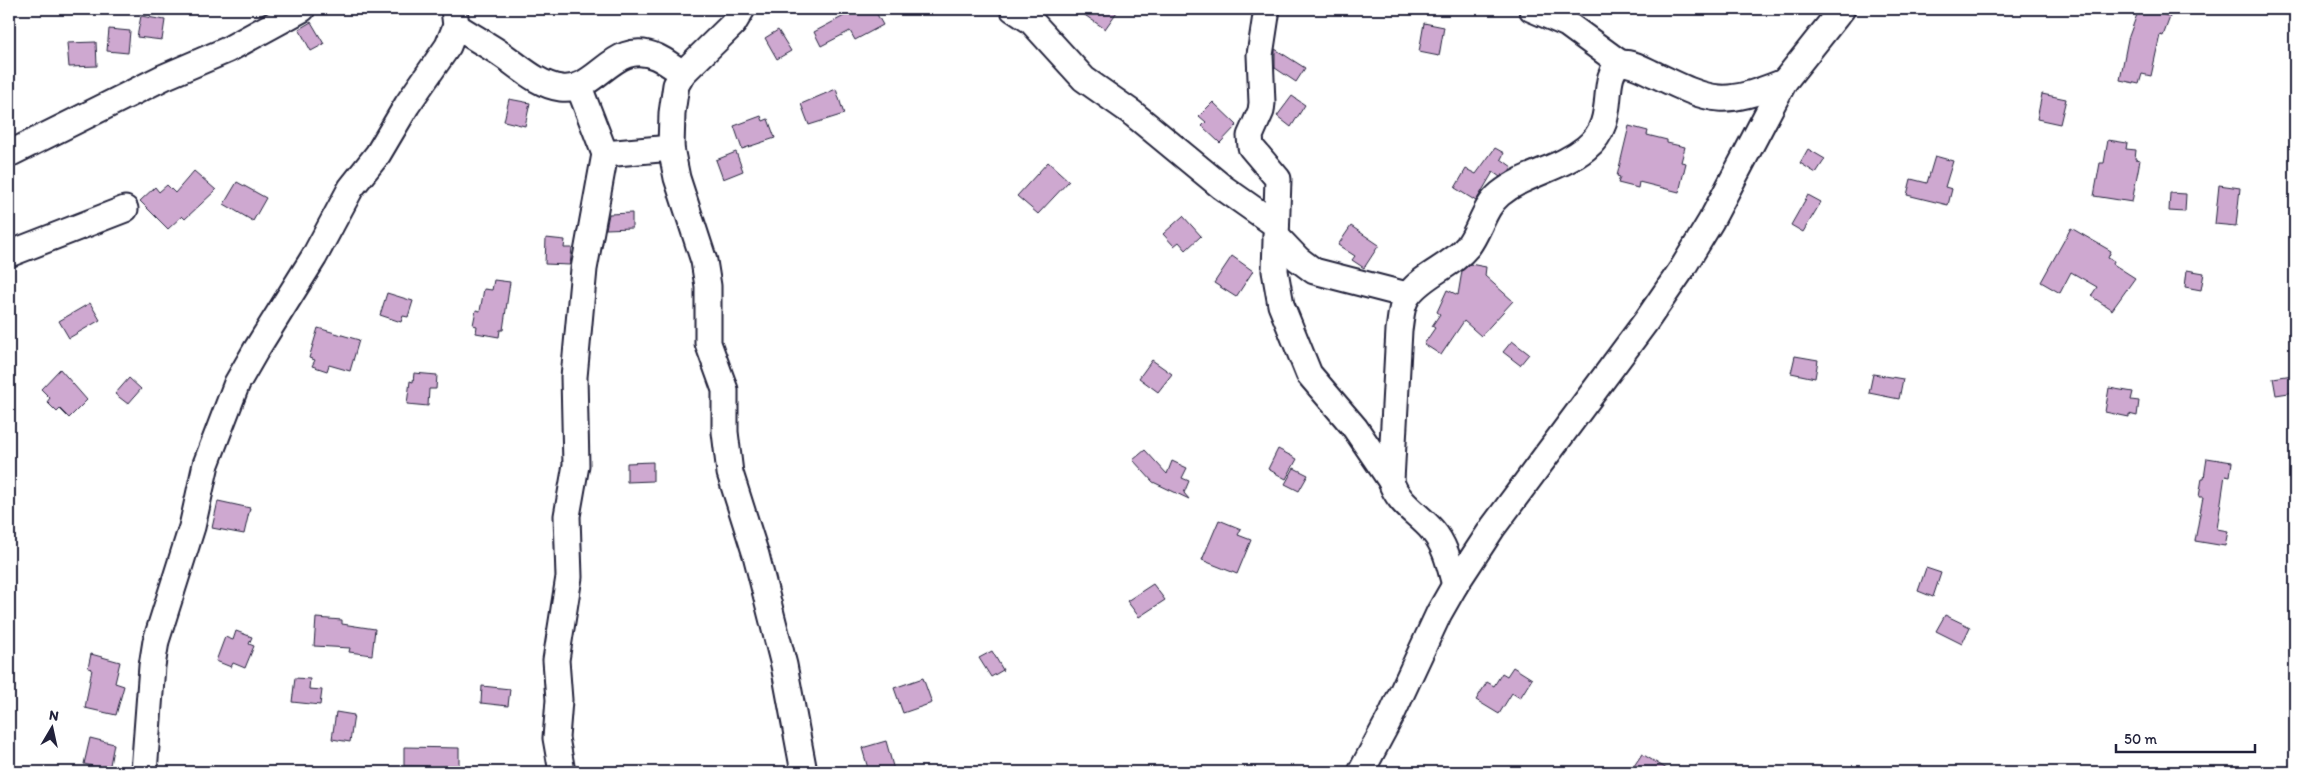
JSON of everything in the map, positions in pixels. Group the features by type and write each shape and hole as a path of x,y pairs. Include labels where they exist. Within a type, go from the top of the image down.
{"street":[{"path":"9,154 164,77 226,50 302,9"},
{"path":"742,9 733,24 682,73 676,85 674,96 671,148 677,178 704,261 708,286 708,343 725,395 725,432 730,473 756,555 784,665 804,772"},
{"path":"1013,9 1032,21 1084,79 1131,112 1276,230 1298,259 1314,271 1407,295"},
{"path":"1267,9 1260,55 1263,94 1261,111 1250,141 1251,147 1278,179 1276,230 1277,288 1281,305 1304,364 1315,381 1356,428 1391,481 1398,496 1434,532 1445,552 1455,585"},
{"path":"1532,9 1552,17 1581,20 1620,63 1638,66 1697,95 1718,99 1744,97 1784,82"},
{"path":"1361,772 1391,716 1439,614 1455,585 1493,527 1647,320 1682,269 1711,222 1784,82 1842,9"},
{"path":"144,772 152,666 156,641 192,527 206,464 237,383 314,257 351,188 378,154 407,106 448,46 455,18 542,82 560,88 579,87 620,56 635,53 646,53 656,57 682,73"},
{"path":"1391,481 1399,330 1407,295 1466,248 1498,196 1514,185 1570,160 1596,139 1607,114 1610,76 1620,63"},
{"path":"562,772 556,738 559,700 556,660 570,571 567,516 576,465 574,377 584,269 606,154 579,87"},
{"path":"606,154 671,148"},
{"path":"9,254 124,209"}],"building":[{"path":"857,9 874,9 883,25 855,40 850,31 821,46 814,32"},
{"path":"1076,9 1119,9 1105,29"},
{"path":"2139,9 2148,9 2170,17 2163,36 2160,35 2151,76 2142,74 2139,84 2120,80 2128,39"},
{"path":"141,16 165,20 162,40 137,37"},
{"path":"311,22 324,44 311,51 299,29"},
{"path":"1424,23 1444,27 1439,56 1419,52"},
{"path":"109,29 130,31 128,53 107,51"},
{"path":"778,30 791,51 777,59 765,38"},
{"path":"96,42 97,66 69,67 67,43"},
{"path":"1275,49 1305,68 1296,82 1275,68"},
{"path":"836,89 844,114 809,125 801,104"},
{"path":"2042,94 2066,99 2060,124 2037,119"},
{"path":"1292,96 1305,105 1291,127 1277,116"},
{"path":"509,99 530,103 525,126 504,121"},
{"path":"1213,102 1237,125 1220,143 1202,126 1206,122 1199,116"},
{"path":"761,116 763,121 768,119 775,138 742,149 734,126"},
{"path":"1629,126 1648,131 1647,135 1667,140 1667,143 1685,147 1681,162 1686,163 1679,192 1639,182 1638,188 1618,183 1620,177 1617,176"},
{"path":"2108,140 2127,143 2126,149 2136,150 2135,159 2140,160 2132,202 2094,196 2100,163 2104,163"},
{"path":"1495,148 1504,153 1501,159 1512,167 1509,171 1500,177 1493,172 1476,201 1455,188 1466,169 1476,174"},
{"path":"1808,149 1825,159 1816,173 1800,163"},
{"path":"736,152 743,171 723,179 716,160"},
{"path":"1935,156 1953,161 1945,187 1952,189 1948,205 1907,195 1911,179 1927,183"},
{"path":"1048,162 1069,181 1038,214 1017,196"},
{"path":"194,171 216,190 185,219 182,216 168,229 140,201 155,187 159,192 167,185 175,193"},
{"path":"237,182 266,198 253,221 224,204"},
{"path":"2219,185 2240,188 2236,226 2215,224"},
{"path":"2170,193 2186,194 2185,212 2169,211"},
{"path":"1808,195 1821,202 1803,232 1791,225"},
{"path":"632,213 632,228 606,229 609,214"},
{"path":"1183,216 1201,236 1186,250 1179,242 1174,246 1163,234"},
{"path":"1351,226 1379,245 1364,268 1352,260 1355,256 1338,245"},
{"path":"2071,228 2111,251 2108,258 2114,261 2113,264 2135,278 2112,310 2091,296 2097,287 2071,272 2060,293 2041,282"},
{"path":"546,238 565,240 564,248 572,248 570,265 545,264"},
{"path":"1232,256 1253,271 1236,297 1214,283"},
{"path":"1470,264 1486,267 1485,276 1513,301 1481,336 1464,321 1441,355 1424,344 1435,328 1432,326 1440,314 1437,312 1447,290 1458,295 1462,271"},
{"path":"2187,270 2204,273 2201,290 2185,287"},
{"path":"494,280 510,282 503,330 500,330 499,337 476,333 477,326 473,325 476,310 480,311 484,289 492,290"},
{"path":"387,293 413,301 408,317 403,316 401,322 380,315"},
{"path":"90,303 100,320 69,338 59,321"},
{"path":"318,328 359,340 350,371 329,365 327,371 312,366 315,360 309,358"},
{"path":"1512,341 1529,354 1520,365 1503,352"},
{"path":"1795,356 1818,360 1815,378 1791,373"},
{"path":"1152,360 1172,374 1158,392 1139,378"},
{"path":"60,369 87,400 69,418 60,409 57,412 47,402 50,398 41,389"},
{"path":"414,373 437,375 436,389 429,389 428,406 407,404 410,381 413,382"},
{"path":"1873,374 1903,379 1899,399 1869,393"},
{"path":"2293,375 2295,392 2276,395 2273,378"},
{"path":"129,378 141,389 128,404 115,394"},
{"path":"2109,388 2133,392 2131,400 2139,401 2137,416 2129,414 2129,417 2105,412"},
{"path":"1278,449 1297,459 1286,479 1268,469"},
{"path":"1145,450 1167,474 1172,461 1187,468 1182,478 1189,481 1184,493 1189,499 1153,482 1133,460"},
{"path":"2207,458 2232,462 2230,476 2225,475 2217,529 2228,531 2225,546 2195,541 2203,497 2199,497"},
{"path":"653,462 653,481 627,482 627,463"},
{"path":"1294,468 1308,475 1299,491 1285,484"},
{"path":"218,501 250,508 244,534 212,528"},
{"path":"1219,520 1241,529 1238,535 1251,540 1237,574 1202,560"},
{"path":"1926,568 1941,573 1933,597 1918,591"},
{"path":"1153,584 1165,600 1139,617 1127,601"},
{"path":"1945,615 1970,627 1962,644 1936,631"},
{"path":"316,618 342,620 342,624 375,629 372,655 349,652 350,648 314,646"},
{"path":"236,631 252,637 249,644 254,646 245,668 233,663 231,667 216,661 225,637 233,640"},
{"path":"992,651 1003,670 991,677 979,658"},
{"path":"91,654 120,662 115,683 124,686 116,715 85,708 92,669 88,668"},
{"path":"1513,667 1532,679 1520,698 1512,693 1499,714 1476,700 1487,682 1494,686 1502,673 1507,676"},
{"path":"295,678 310,679 309,689 322,690 320,705 292,702"},
{"path":"923,678 932,703 903,713 894,688"},
{"path":"482,686 510,689 508,706 481,703"},
{"path":"336,712 354,715 350,742 332,739"},
{"path":"90,738 114,744 109,770 84,764"},
{"path":"886,741 894,770 869,772 862,748"},
{"path":"404,747 459,748 459,767 404,766"},
{"path":"1642,754 1672,772 1630,772"}]}
